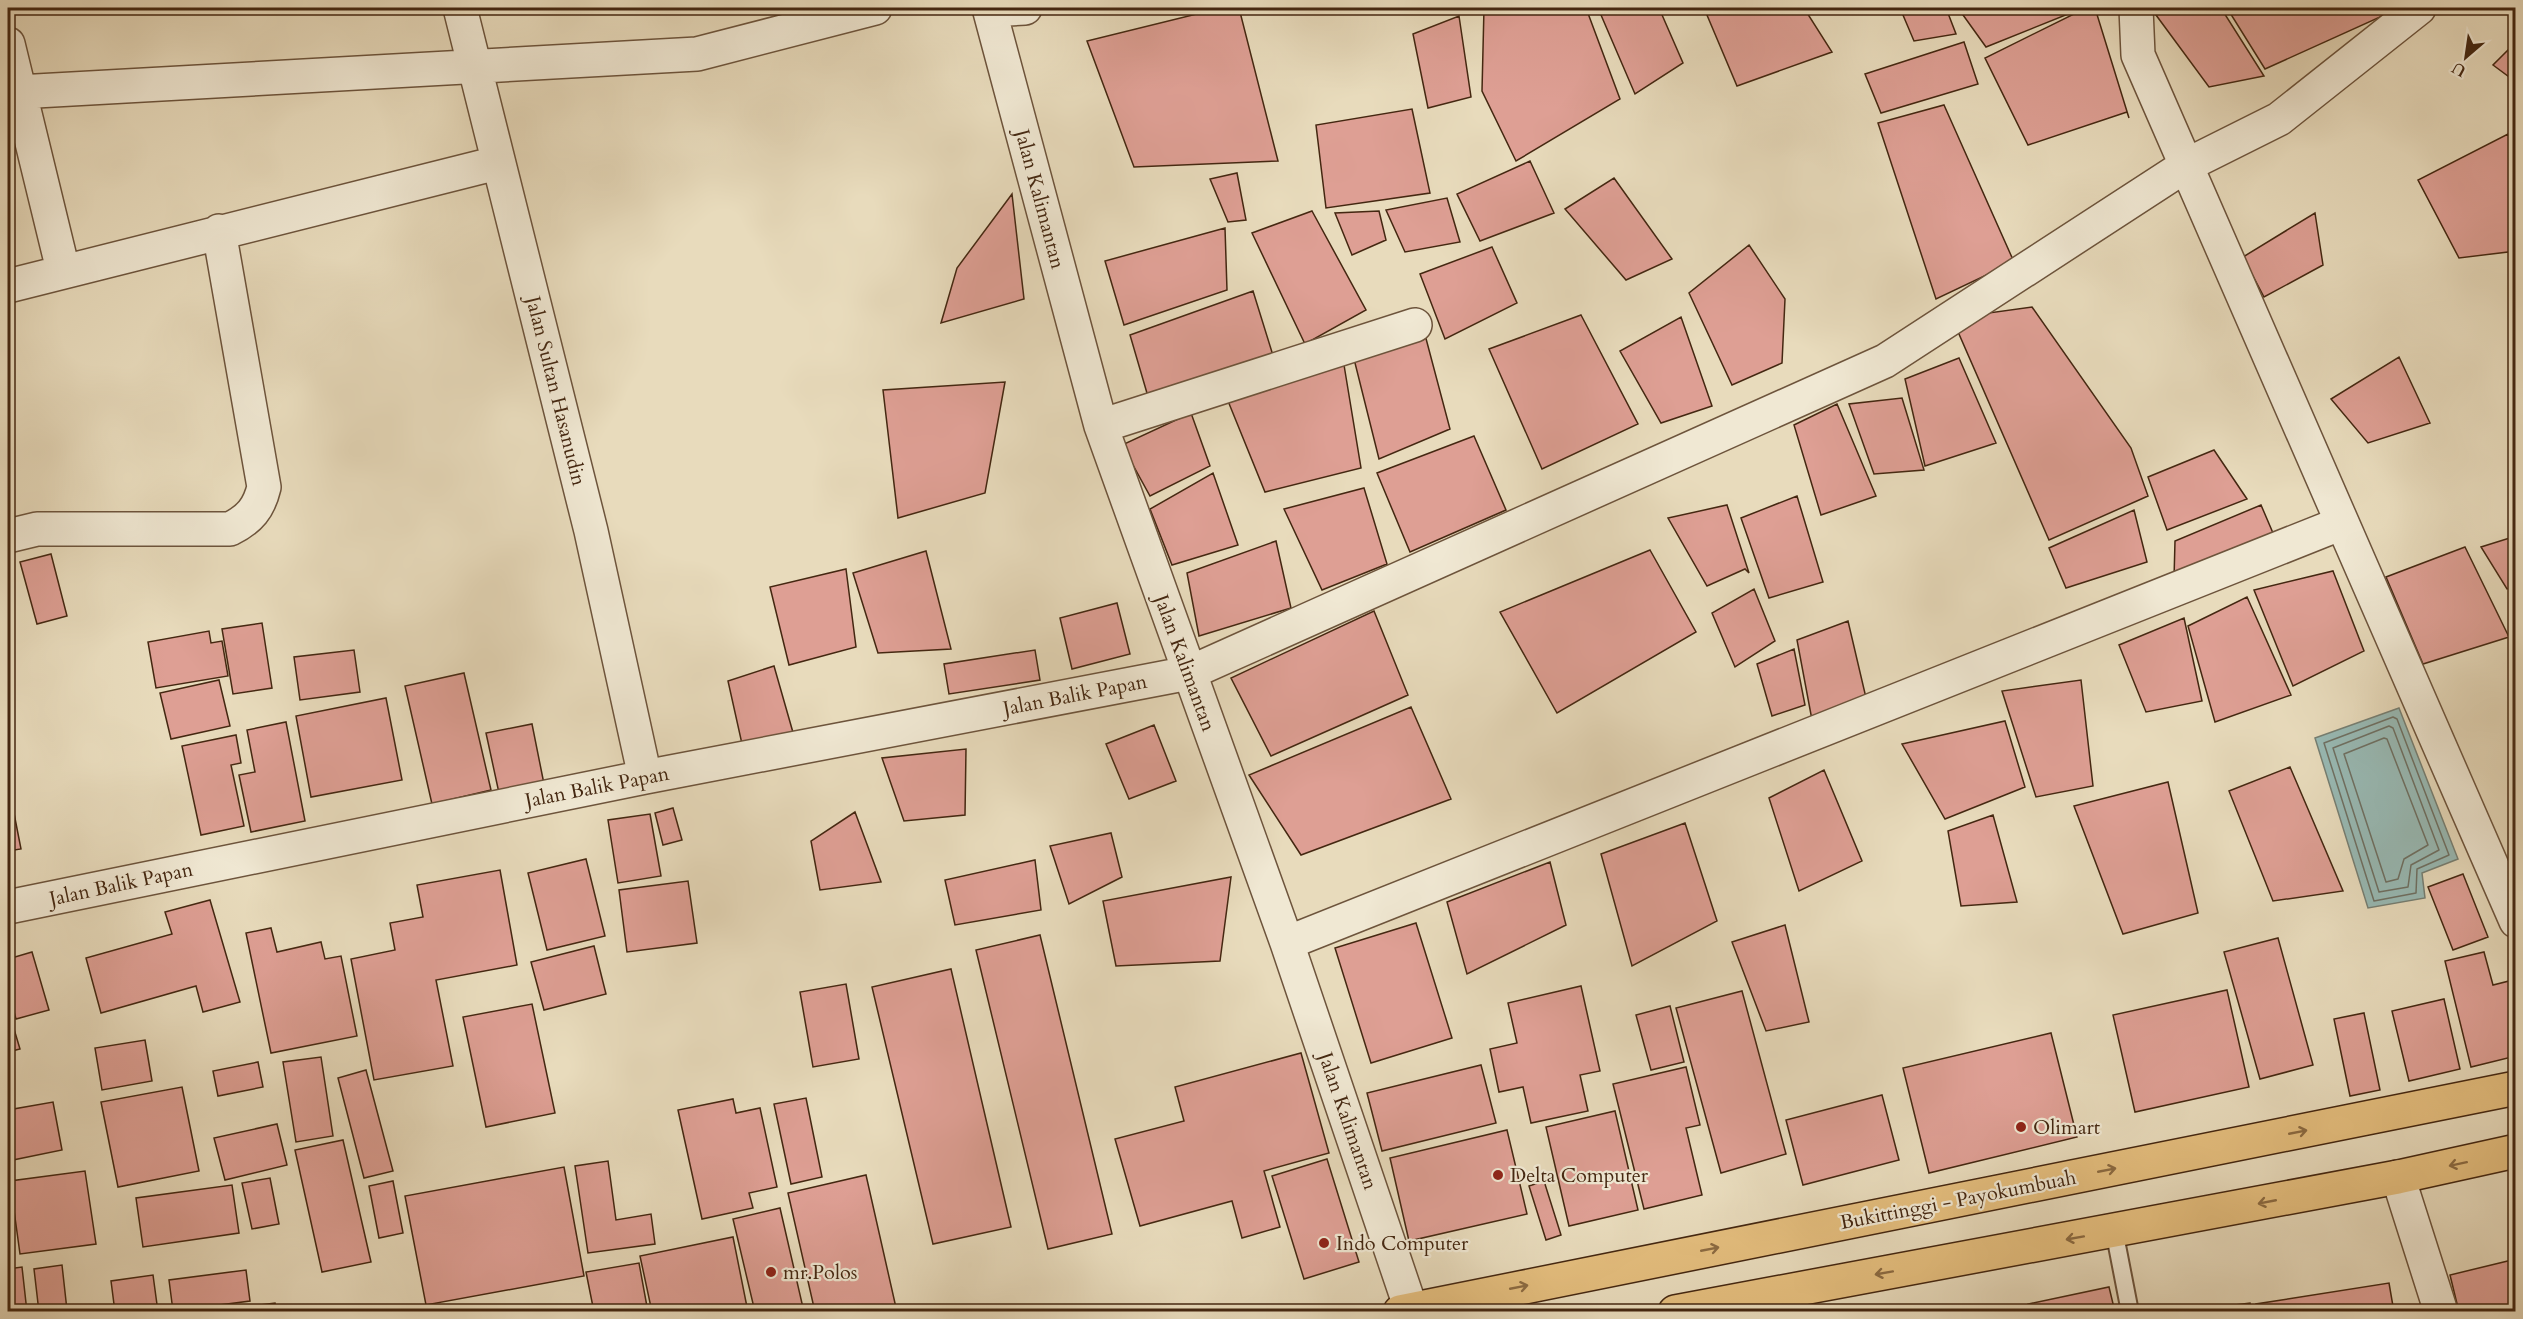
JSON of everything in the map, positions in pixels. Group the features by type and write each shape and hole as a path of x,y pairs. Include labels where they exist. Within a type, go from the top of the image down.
{"highway":[{"name":"Bukittinggi - Payokumbuah","path":"1406,1310 2516,1088"},
{"path":"1675,1311 2398,1177 2516,1151"}],"street":[{"name":"Jalan Sultan Hasanudin","path":"460,8 591,531 645,777"},
{"path":"18,92 697,54 875,8"},
{"path":"990,9 1025,8"},
{"path":"2136,8 2138,55 2516,921"},
{"name":"Jalan Balik Papan","path":"8,907 645,777 1189,674 1885,361 2186,166 2279,119 2419,8"},
{"name":"Jalan Kalimantan","path":"990,9 1101,426 1287,943 1406,1310"},
{"path":"8,44 63,270"},
{"path":"8,286 63,270 497,163"},
{"path":"8,536 37,529 230,529 254,512 261,500 264,487 219,231"},
{"path":"1101,426 1415,325"},
{"path":"1287,943 2342,523"},
{"path":"2398,1177 2441,1311"}],"lane":[{"path":"2114,1230 2130,1311"}],"water":[{"path":"2399,708 2458,859 2422,873 2425,898 2368,908 2315,738"}],"building":[{"path":"1221,8 1239,8 1278,161 1134,167 1087,41"},
{"path":"1484,8 1586,8 1620,99 1516,161 1482,91"},
{"path":"1598,8 1659,8 1683,63 1635,94"},
{"path":"1704,8 1804,8 1832,52 1737,86"},
{"path":"1900,8 1946,8 1956,34 1914,41"},
{"path":"1958,8 2083,8 1986,47"},
{"path":"2086,8 2095,8 2129,118 2127,112 2028,145 1985,58"},
{"path":"2175,8 2221,8 2264,76 2209,87 2156,15"},
{"path":"2227,8 2386,8 2389,13 2265,69"},
{"path":"1459,16 1471,97 1428,108 1413,34"},
{"path":"1964,42 1978,84 1881,113 1865,74"},
{"path":"2516,42 2516,82 2493,65"},
{"path":"1944,105 2014,262 1936,299 1878,123"},
{"path":"1412,109 1430,193 1326,208 1316,125"},
{"path":"2508,134 2516,151 2516,251 2459,258 2418,180"},
{"path":"1530,161 1554,213 1480,241 1457,194"},
{"path":"1237,173 1246,220 1228,222 1210,179"},
{"path":"1614,178 1672,259 1626,280 1565,209"},
{"path":"1012,194 1024,299 941,323 957,268"},
{"path":"1447,198 1460,242 1405,252 1386,210"},
{"path":"1312,211 1366,310 1305,344 1252,233"},
{"path":"1379,211 1386,240 1352,255 1335,213"},
{"path":"2315,213 2323,265 2264,297 2243,257"},
{"path":"1225,228 1227,290 1124,325 1105,261"},
{"path":"1749,245 1785,299 1782,363 1732,385 1689,293"},
{"path":"1492,247 1517,303 1445,339 1420,274"},
{"path":"1253,291 1275,362 1149,400 1130,335"},
{"path":"2032,307 2131,448 2148,496 2049,540 1952,318"},
{"path":"1581,315 1638,424 1542,469 1489,349"},
{"path":"1681,317 1712,406 1661,423 1620,351"},
{"path":"1424,331 1450,429 1379,459 1354,359"},
{"path":"2399,357 2430,423 2368,443 2331,399"},
{"path":"1959,358 1996,443 1925,466 1905,379"},
{"path":"1344,365 1361,468 1265,492 1228,401"},
{"path":"1005,382 985,493 898,518 883,390"},
{"path":"1902,398 1924,470 1874,474 1849,404"},
{"path":"1837,404 1876,496 1821,515 1794,425"},
{"path":"1191,413 1210,466 1150,496 1122,445"},
{"path":"1474,436 1506,510 1410,552 1377,473"},
{"path":"2214,450 2247,499 2167,530 2148,477"},
{"path":"1213,473 1238,545 1172,565 1150,509"},
{"path":"1364,488 1387,564 1322,590 1284,509"},
{"path":"1797,496 1823,582 1769,598 1741,518"},
{"path":"1727,505 1749,573 1745,569 1707,586 1668,518"},
{"path":"2261,505 2276,540 2174,579 2175,541"},
{"path":"2134,510 2147,562 2066,588 2049,548"},
{"path":"2516,536 2516,587 2507,589 2481,547"},
{"path":"1276,541 1291,608 1199,636 1187,573"},
{"path":"2465,547 2509,637 2423,664 2386,577"},
{"path":"1650,550 1696,632 1557,713 1500,612"},
{"path":"926,551 951,649 878,653 853,573"},
{"path":"51,554 67,616 37,624 20,562"},
{"path":"846,569 856,647 789,665 770,587"},
{"path":"2333,571 2364,651 2293,686 2254,590"},
{"path":"1754,589 1775,641 1735,667 1712,613"},
{"path":"2247,597 2291,695 2215,722 2188,626"},
{"path":"1117,603 1130,654 1072,669 1060,618"},
{"path":"1374,611 1408,695 1271,756 1231,678"},
{"path":"2184,618 2202,701 2146,712 2119,645"},
{"path":"1848,621 1867,702 1812,720 1797,640"},
{"path":"262,623 272,688 233,694 222,629"},
{"path":"209,631 211,643 222,641 228,676 156,688 148,642"},
{"path":"1794,649 1805,705 1772,716 1757,664"},
{"path":"354,650 360,692 300,700 294,657"},
{"path":"1035,650 1040,680 949,694 944,664"},
{"path":"774,666 794,736 742,744 728,681"},
{"path":"464,673 491,790 432,804 405,686"},
{"path":"219,680 230,726 171,739 160,693"},
{"path":"2081,680 2093,786 2036,797 2002,691"},
{"path":"386,698 402,780 311,797 296,716"},
{"path":"1411,707 1451,799 1301,855 1249,775"},
{"path":"2005,721 2025,787 1945,819 1902,744"},
{"path":"286,722 305,821 251,832 239,775 255,772 247,730"},
{"path":"532,724 544,784 499,793 486,733"},
{"path":"1154,725 1176,781 1129,799 1106,744"},
{"path":"236,735 241,763 231,765 244,826 201,835 182,746"},
{"path":"966,749 965,815 904,821 882,758"},
{"path":"2290,767 2343,891 2273,901 2229,791"},
{"path":"1824,770 1862,861 1799,891 1769,798"},
{"path":"2168,782 2198,913 2123,934 2074,806"},
{"path":"12,803 21,849 8,851 8,804"},
{"path":"673,808 682,840 663,845 655,813"},
{"path":"855,812 881,882 820,890 811,841"},
{"path":"650,814 661,876 618,883 608,820"},
{"path":"1993,815 2017,902 1961,906 1948,831"},
{"path":"1685,823 1717,921 1632,966 1601,854"},
{"path":"1111,833 1122,877 1069,904 1050,846"},
{"path":"586,859 605,936 547,950 528,873"},
{"path":"1035,860 1041,910 955,925 945,880"},
{"path":"1550,862 1566,925 1467,974 1447,902"},
{"path":"500,870 517,965 436,980 453,1066 374,1080 351,959 395,950 390,923 423,917 417,885"},
{"path":"2463,874 2488,937 2453,950 2428,887"},
{"path":"1231,877 1220,961 1116,966 1103,901"},
{"path":"688,881 697,943 627,952 619,890"},
{"path":"210,900 240,1002 203,1012 196,986 101,1013 86,958 172,934 165,912"},
{"path":"1416,923 1452,1038 1371,1063 1335,948"},
{"path":"1785,925 1809,1022 1766,1031 1732,942"},
{"path":"271,928 277,952 321,942 325,959 341,956 357,1036 271,1053 246,933"},
{"path":"1040,935 1112,1234 1048,1249 976,950"},
{"path":"2278,938 2313,1065 2260,1079 2224,952"},
{"path":"594,946 606,994 544,1010 531,962"},
{"path":"32,952 49,1010 16,1019 8,989 8,959"},
{"path":"2484,952 2493,985 2513,980 2516,992 2516,1056 2471,1067 2445,961"},
{"path":"951,969 1011,1227 933,1244 872,987"},
{"path":"846,984 859,1059 813,1067 800,992"},
{"path":"1581,986 1600,1071 1580,1075 1588,1111 1531,1123 1523,1087 1499,1092 1490,1049 1517,1043 1508,1003"},
{"path":"2227,990 2249,1087 2135,1112 2113,1015"},
{"path":"1742,991 1786,1154 1721,1173 1676,1008"},
{"path":"2444,999 2460,1069 2409,1081 2392,1011"},
{"path":"532,1004 555,1113 486,1127 463,1017"},
{"path":"1670,1006 1684,1062 1651,1070 1636,1015"},
{"path":"8,1009 20,1049 8,1052"},
{"path":"2364,1013 2380,1090 2350,1096 2334,1019"},
{"path":"2051,1033 2077,1137 1929,1173 1903,1068"},
{"path":"145,1040 152,1081 102,1090 95,1048"},
{"path":"1301,1053 1329,1153 1264,1171 1280,1227 1242,1238 1232,1201 1140,1226 1115,1139 1184,1121 1175,1087"},
{"path":"321,1057 333,1136 296,1142 283,1062"},
{"path":"258,1062 263,1087 218,1096 213,1071"},
{"path":"1481,1065 1496,1123 1382,1151 1367,1093"},
{"path":"1686,1067 1700,1125 1686,1128 1702,1195 1644,1209 1613,1084"},
{"path":"366,1070 393,1171 364,1178 338,1078"},
{"path":"182,1087 199,1171 118,1187 101,1102"},
{"path":"1882,1095 1899,1160 1803,1185 1786,1120"},
{"path":"806,1098 822,1177 791,1184 774,1104"},
{"path":"733,1099 736,1113 760,1108 777,1187 749,1193 753,1208 702,1219 678,1110"},
{"path":"53,1102 62,1150 8,1161 8,1110"},
{"path":"1615,1111 1638,1210 1569,1226 1546,1127"},
{"path":"277,1124 287,1165 225,1180 214,1138"},
{"path":"1507,1130 1527,1214 1409,1241 1390,1158"},
{"path":"343,1140 371,1262 322,1272 295,1150"},
{"path":"1327,1159 1359,1262 1304,1279 1272,1176"},
{"path":"608,1161 616,1220 651,1214 655,1244 588,1253 575,1166"},
{"path":"564,1167 584,1276 426,1305 405,1196"},
{"path":"85,1171 96,1244 20,1254 10,1181"},
{"path":"866,1175 897,1312 815,1312 788,1193"},
{"path":"270,1178 279,1224 252,1229 242,1183"},
{"path":"393,1181 403,1233 379,1238 369,1186"},
{"path":"1544,1181 1561,1235 1546,1240 1529,1186"},
{"path":"232,1185 239,1233 143,1247 136,1198"},
{"path":"780,1208 804,1312 755,1312 733,1219"},
{"path":"733,1237 748,1312 652,1312 640,1256"},
{"path":"2516,1259 2516,1312 2459,1312 2450,1275"},
{"path":"639,1263 648,1312 594,1312 586,1272"},
{"path":"62,1265 67,1310 90,1307 90,1312 39,1312 34,1269"},
{"path":"22,1267 27,1312 8,1312 8,1269"},
{"path":"246,1270 250,1301 173,1311 169,1280"},
{"path":"153,1275 158,1312 115,1312 111,1281"},
{"path":"2389,1283 2394,1312 2257,1312 2256,1304"},
{"path":"2109,1287 2115,1312 2030,1312 2028,1304"},
{"path":"275,1303 277,1312 239,1312 238,1308"},
{"path":"2250,1303 2251,1312 2178,1312"}],"place":[{"name":"Olimart","path":"2021,1127"},
{"name":"Delta Computer","path":"1498,1175"},
{"name":"Indo Computer","path":"1324,1243"},
{"name":"mr.Polos","path":"771,1272"}]}
